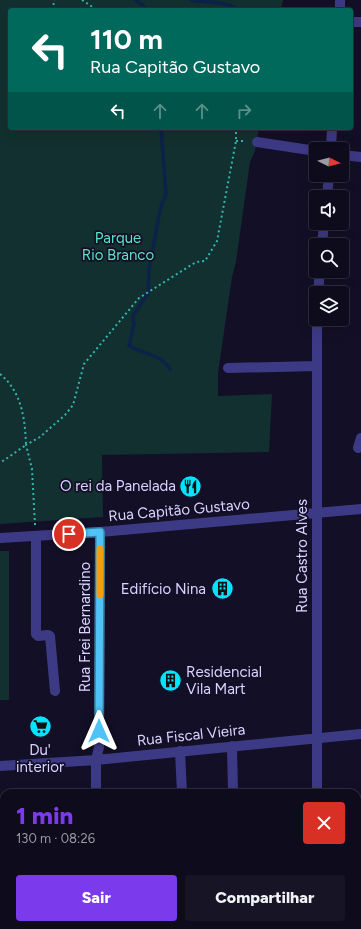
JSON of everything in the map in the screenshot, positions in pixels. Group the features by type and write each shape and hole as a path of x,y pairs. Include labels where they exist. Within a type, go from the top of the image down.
{"street":[{"path":"331,142 332,130"},
{"path":"257,142 309,150"},
{"path":"349,155 361,157"},
{"name":"Rua Castro Alves","path":"317,326 317,789"},
{"path":"228,368 317,366"},
{"path":"358,448 361,438"},
{"name":"Rua Capitão Gustavo","path":"0,538 100,532 361,510"},
{"name":"Rua Frei Bernardino","path":"96,789 96,760 99,747 100,532"},
{"path":"36,536 36,634 38,636 50,636 56,691"},
{"name":"Rua Fiscal Vieira","path":"0,766 96,760 317,737 361,734"},
{"path":"232,746 233,789"},
{"path":"180,751 182,789"}],"path":[{"path":"82,0 94,8"},
{"path":"0,463 40,437 65,415 73,405 84,364 139,298 196,262 205,261 212,252 217,241 236,141 236,130"},
{"path":"0,374 14,388 24,417 26,445 32,469 36,536"}],"green space":[{"name":"Parque Rio Branco","path":"0,0 283,0 281,8 8,8 8,130 259,130 255,151 250,162 236,262 232,277 218,373 218,396 272,394 269,452 102,455 103,517 0,524"},
{"path":"0,551 9,551 9,700 0,700"}],"waterway":[{"path":"136,0 146,8"},
{"path":"191,0 222,3 235,8"},
{"path":"161,130 166,194 160,210 149,270 148,293 133,316 134,324 129,346 157,357 170,369"}],"slow traffic":[{"path":"100,549 100,595"}],"place":[{"name":"O rei da Panelada","path":"191,486"},
{"name":"Edifício Nina","path":"222,589"},
{"name":"Residencial Vila Mart","path":"171,681"},
{"name":"Du' interior","path":"40,727"}],"route":[{"path":"69,534 100,532 99,731"}]}
